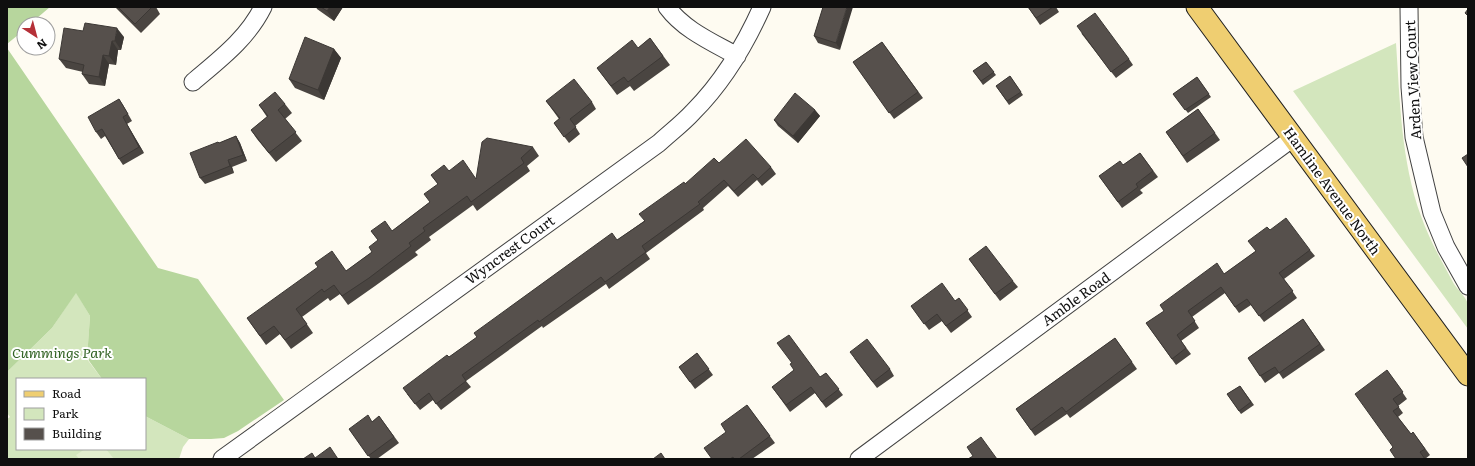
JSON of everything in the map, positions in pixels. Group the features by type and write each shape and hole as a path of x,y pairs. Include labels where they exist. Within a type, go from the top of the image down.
{"main road":[{"name":"Hamline Avenue North","path":"1197,7 1468,375"}],"street":[{"path":"193,82 241,40 259,16 263,7"},
{"path":"667,7 674,16 693,32 737,56"},
{"name":"Wyncrest Court","path":"222,459 659,143 694,111 718,83 737,56 762,7"},
{"name":"Arden View Court","path":"1410,7 1410,87 1414,137 1432,213 1446,247 1468,286"},
{"name":"Amble Road","path":"859,459 1294,138"}],"green space":[{"path":"7,7 50,7 39,16 16,16 16,37 7,44"},
{"path":"1396,43 1402,131 1414,195 1424,225 1436,250 1454,284 1467,301 1469,310 1468,329 1293,91"},
{"path":"7,48 158,268 198,279 284,400 238,431 224,438 189,439 146,417 146,378 101,378 87,358 90,316 76,293 52,328 7,372"},
{"name":"Cummings Park","path":"76,292 90,316 87,359 101,378 16,378 16,450 146,450 146,417 189,439 183,447 179,459 7,459 7,419 10,417 7,413 7,372 52,328"},
{"path":"84,450 107,450 114,459 79,459 76,455"}],"building":[{"path":"118,7 152,7 135,24"},
{"path":"321,7 330,7 327,11"},
{"path":"823,7 847,7 836,43 814,36"},
{"path":"1028,7 1053,7 1036,18"},
{"path":"1468,9 1468,16 1465,13"},
{"path":"1095,13 1129,59 1111,72 1077,26"},
{"path":"85,23 117,28 115,41 112,41 109,56 103,55 99,77 82,74 84,65 59,59 64,28 83,31"},
{"path":"305,37 334,49 318,90 289,79"},
{"path":"650,38 663,56 628,82 624,77 611,86 597,68 632,40 638,48"},
{"path":"882,42 918,92 889,113 853,62"},
{"path":"986,62 994,72 981,81 973,71"},
{"path":"1010,76 1021,92 1007,101 996,86"},
{"path":"1197,77 1209,94 1185,110 1173,94"},
{"path":"574,79 592,102 570,119 576,127 564,137 554,123 560,118 546,101"},
{"path":"275,92 285,104 278,110 296,132 269,153 251,130 268,116 259,105"},
{"path":"795,93 815,110 793,136 774,120"},
{"path":"119,99 128,114 123,117 139,147 119,159 102,129 96,132 88,117"},
{"path":"1198,109 1215,133 1183,156 1166,132"},
{"path":"236,136 243,155 228,160 230,166 200,178 190,153"},
{"path":"487,138 533,147 521,158 524,163 471,202 467,196 423,228 425,231 409,243 411,246 369,278 342,296 334,285 324,292 322,289 296,309 307,324 285,340 274,326 260,336 247,318 318,267 315,263 332,251 346,271 372,252 369,247 378,240 371,231 385,221 392,231 430,202 424,194 438,184 431,175 444,165 449,171 463,160 476,179 482,142"},
{"path":"746,139 771,167 758,179 753,174 734,191 724,180 698,202 700,204 642,246 646,252 605,282 601,277 539,322 538,320 462,375 466,381 436,404 429,393 415,404 403,388 447,355 449,357 477,337 474,333 612,233 617,240 645,221 639,214 684,182 685,184 714,158 719,163"},
{"path":"1140,153 1153,171 1136,184 1138,187 1118,202 1099,176 1120,161 1123,165"},
{"path":"1468,154 1468,167 1462,158"},
{"path":"1286,218 1310,250 1279,273 1293,291 1259,316 1247,299 1235,307 1221,287 1188,311 1195,321 1177,335 1186,348 1172,359 1146,323 1164,311 1160,305 1217,263 1224,274 1256,251 1248,241 1267,227 1270,230"},
{"path":"986,246 1013,281 995,294 969,259"},
{"path":"942,283 955,301 959,298 968,310 946,326 937,314 924,324 911,306"},
{"path":"1303,319 1320,344 1279,373 1275,367 1260,376 1248,358"},
{"path":"789,335 820,377 826,373 839,389 822,402 811,387 786,405 772,387 794,370 790,364 792,363 777,343"},
{"path":"1115,338 1132,362 1066,412 1062,407 1031,430 1016,409"},
{"path":"867,339 890,369 873,382 850,352"},
{"path":"697,353 709,369 690,382 679,367"},
{"path":"1387,370 1403,392 1393,399 1399,407 1393,411 1411,434 1413,432 1425,449 1420,452 1425,459 1396,459 1390,450 1393,447 1355,394"},
{"path":"1240,386 1251,402 1239,411 1227,394"},
{"path":"747,405 770,436 739,459 734,459 733,457 730,459 712,459 704,448 726,432 721,424"},
{"path":"368,415 372,422 379,416 394,437 368,456 349,429"},
{"path":"981,437 997,459 968,459 973,456 967,447"},
{"path":"330,447 338,459 303,459 312,453 315,458"},
{"path":"661,453 665,459 653,459"}]}
